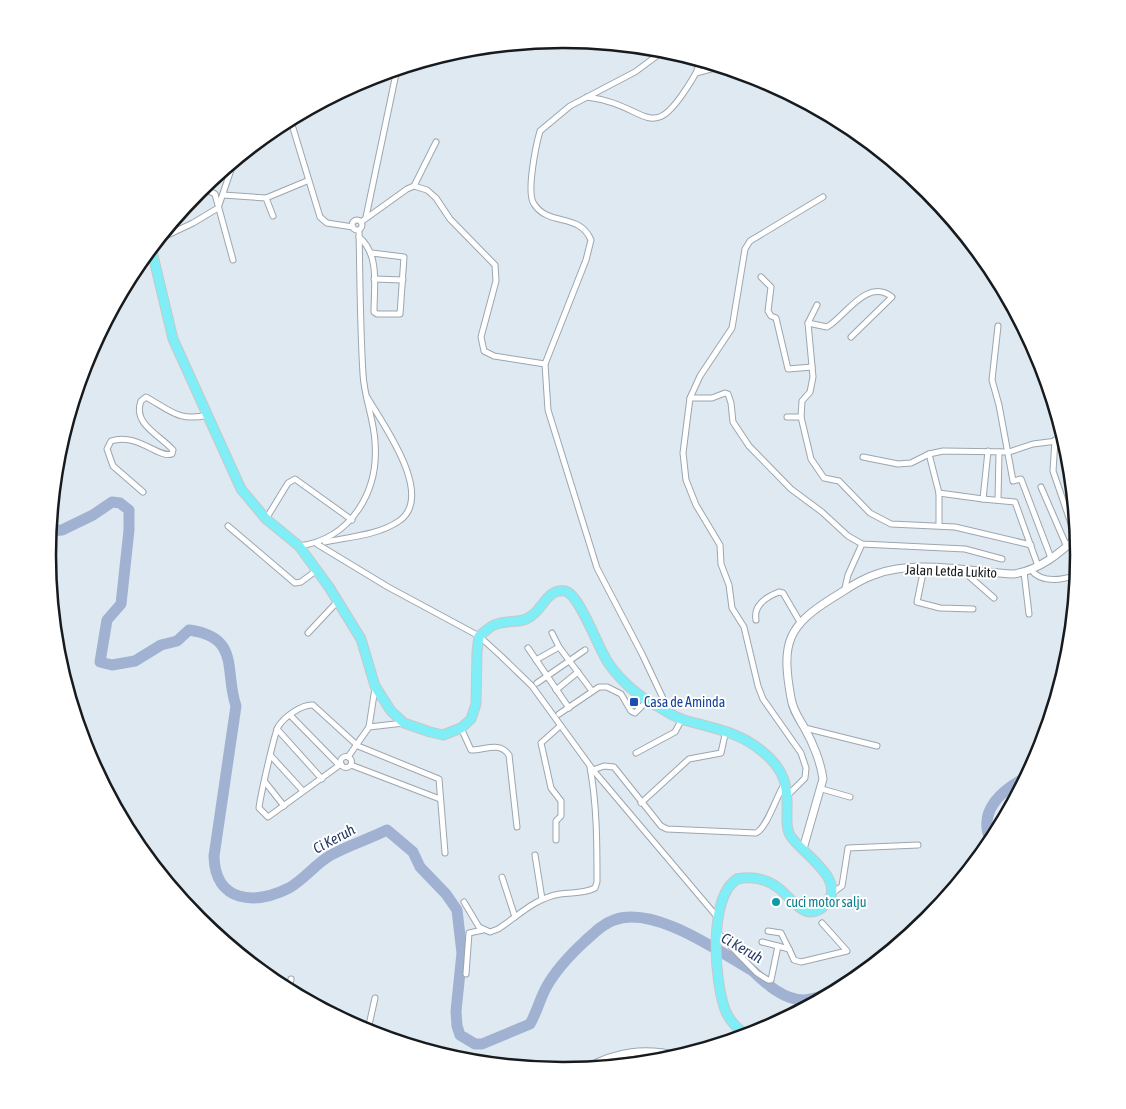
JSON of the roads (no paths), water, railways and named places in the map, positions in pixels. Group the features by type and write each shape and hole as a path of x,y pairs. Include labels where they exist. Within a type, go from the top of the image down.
{"highway":[{"path":"153,257 173,339 242,489 266,519 299,546 317,570 361,639 375,686 391,712 404,723 443,735 461,728 471,719 476,704 479,636 494,624 517,622 532,616 553,593 567,591 580,607 594,640 609,665 621,679 648,700 682,720 726,730 763,752 778,767 786,782 788,830 792,838 825,872 830,883 831,894 826,904 817,912 810,912 794,905 784,893 764,880 751,877 738,879 725,892 719,919 717,961 722,999 727,1013 741,1029"}],"street":[{"path":"656,56 635,72 570,106 540,131 531,188 534,204 545,214 580,225 591,240 586,260 545,364 548,410 588,544 603,582 642,654 670,714"},
{"path":"586,97 611,101 644,117 659,118 670,112 699,66"},
{"path":"696,73 710,69"},
{"path":"366,218 396,76"},
{"path":"292,128 316,210 323,221 359,230"},
{"path":"353,227 354,221 361,222 414,186 436,142"},
{"path":"171,233 218,208 231,172"},
{"path":"223,195 266,198 307,181"},
{"path":"414,186 427,190 436,198 450,220 495,265 496,281 481,337 484,351 494,356 545,364"},
{"path":"209,191 215,194 233,260"},
{"path":"266,198 273,216"},
{"path":"787,796 805,778 806,768 801,753 761,692 744,627 732,608 729,585 721,564 720,545 690,494 684,470 683,453 690,398 700,376 732,328 745,248 750,241 823,198"},
{"path":"317,544 334,535 352,520 368,493 373,477 376,456 375,439 364,392 360,322 359,230 362,226 361,222"},
{"path":"359,237 367,243 372,253 374,312 377,314 400,314 404,257 372,253"},
{"path":"761,277 771,287 768,311 771,316 776,318 788,369 812,368"},
{"path":"374,279 403,280"},
{"path":"808,323 827,327 842,316 858,298 866,294 880,292 892,297 851,337"},
{"path":"817,305 808,323 812,386 802,401 802,417 811,458 824,478 839,481 870,513 882,520 901,525 939,524 1031,546"},
{"path":"998,326 992,380 1014,481 1021,479 1051,558"},
{"path":"299,546 317,544 383,529 401,520 410,504 412,486 404,460 364,392"},
{"path":"690,398 712,398 725,393 728,394 731,402 733,422 749,446 791,489 822,512 848,536 862,544 965,549 1002,559"},
{"path":"143,492 113,466 107,449 112,442 130,439 154,448 161,454 172,454 172,450 165,440 144,425 140,416 141,401 146,398 183,418 191,419 208,415"},
{"path":"786,417 802,417"},
{"path":"863,457 898,464 911,463 929,454 943,451 1009,452 1055,440 1053,471 1068,508"},
{"path":"983,500 988,451"},
{"path":"998,500 999,452"},
{"path":"929,454 939,493 939,524"},
{"path":"266,519 288,483 295,479 352,520"},
{"path":"1041,487 1067,547"},
{"path":"939,493 983,500 1015,502 1031,546 1029,614"},
{"path":"228,526 295,583 301,582 317,570"},
{"path":"317,544 388,587 479,636 532,686 593,770 719,919"},
{"path":"845,588 848,575 862,544"},
{"name":"Jalan Letda Lukito","path":"803,849 822,789 822,770 805,728 795,715 791,698 787,658 793,631 800,622 845,588 875,574 893,570 924,568 1014,574 1031,569 1070,545"},
{"path":"924,568 917,602 940,608 973,609"},
{"path":"1031,569 1042,577 1057,580 1069,577"},
{"path":"962,570 994,598"},
{"path":"756,620 755,611 758,606 779,592 783,593 800,622"},
{"path":"308,632 338,601"},
{"path":"552,633 558,647 592,691"},
{"path":"536,660 558,647"},
{"path":"528,648 569,708"},
{"path":"537,683 585,650"},
{"path":"556,690 578,672"},
{"path":"375,686 369,727 358,746 348,757 343,758 340,765 268,817 259,808 277,729 290,715 309,705 313,705 358,746 438,777 445,853"},
{"path":"558,714 599,687 616,690 635,713 648,700"},
{"path":"290,715 340,765 347,768 351,764"},
{"path":"636,754 675,732 682,720"},
{"path":"369,727 404,723"},
{"path":"556,840 556,821 561,816 561,801 551,788 541,743 560,726"},
{"path":"461,728 472,750 496,746 506,750 509,755 517,827"},
{"path":"805,728 877,746"},
{"path":"277,729 322,779"},
{"path":"641,803 689,759 721,753 726,730"},
{"path":"271,756 303,791"},
{"path":"348,757 352,761 351,764"},
{"path":"351,764 440,799"},
{"path":"466,974 469,933 483,930 490,932 498,929 542,899 560,893 589,891 595,888 597,882 596,798 589,764"},
{"path":"593,770 613,767 661,826 667,829 756,833 766,824 776,797 786,782"},
{"path":"265,782 284,806"},
{"path":"822,789 850,797"},
{"path":"831,894 842,886 848,848 918,845"},
{"path":"534,855 542,899"},
{"path":"502,877 515,917"},
{"path":"464,902 474,920 483,930"},
{"path":"768,931 781,933 794,960 801,962 846,951 822,923"},
{"path":"718,935 757,973 768,980 771,980 778,946"},
{"path":"762,942 789,949"},
{"path":"369,1023 375,998"},
{"path":"610,1059 627,1052 662,1052"}],"waterway":[{"name":"Ci Keruh","path":"57,530 62,530 93,515 112,502 120,503 129,510 129,530 121,604 107,620 100,662 112,665 135,661 161,645 177,641 189,630 205,634 217,640 224,648 228,658 236,706 214,856 216,872 221,883 229,891 239,896 251,898 263,897 289,888 331,855 387,830 413,852 420,867 446,894 457,910 462,953 456,1011 457,1026 460,1035 475,1044 482,1044 530,1024 547,986 569,957 606,924 614,920 630,917 648,919 685,932 753,971 770,986 783,994 805,1000"},
{"name":"Ci Keruh","path":"987,832 989,812 994,803 1016,783"}],"place":[{"name":"Casa de Aminda","path":"634,702"},
{"name":"cuci motor salju","path":"776,902"}]}
